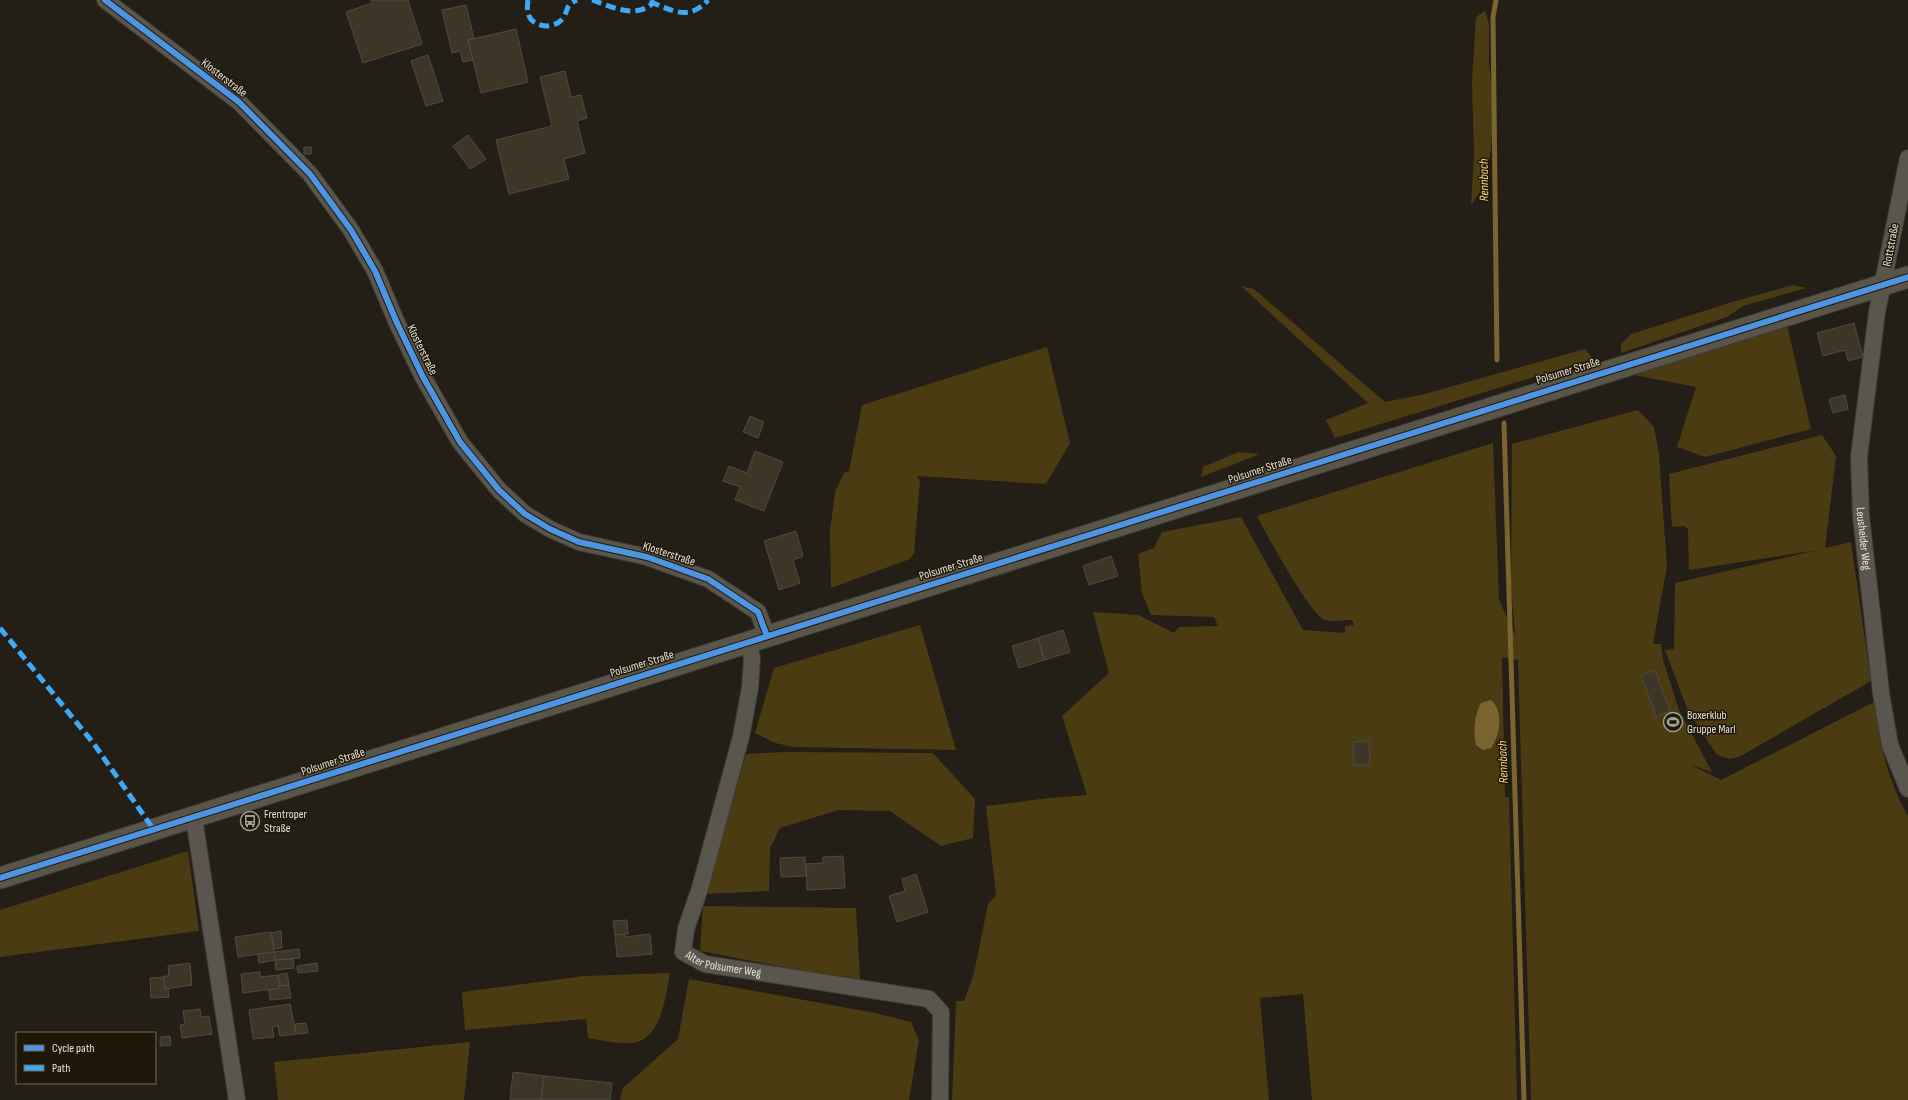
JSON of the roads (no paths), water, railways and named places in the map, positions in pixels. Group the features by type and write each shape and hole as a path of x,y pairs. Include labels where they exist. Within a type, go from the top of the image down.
{"main road":[{"name":"Polsumer Straße","path":"0,878 1908,277"}],"street":[{"name":"Klosterstraße","path":"104,0 239,102 310,174 351,230 375,271 397,323 423,377 460,442 504,494 524,514 550,529 579,542 647,557 708,579 758,612 758,639"},
{"name":"Rottstraße","path":"1883,284 1908,158"},
{"name":"Leusheider Weg","path":"1883,284 1877,312 1859,457 1861,516 1873,630 1887,729 1895,760 1908,789"},
{"name":"Alter Polsumer Weg","path":"758,639 752,659 750,688 741,737 702,880 686,929 683,952 705,964 929,999 941,1012 940,1100"},
{"path":"194,818 237,1100"}],"waterway":[{"name":"Rennbach","path":"1496,0 1493,17 1497,360"},
{"name":"Rennbach","path":"1504,423 1524,1100"}],"place":[{"name":"Boxerklub Gruppe Marl","path":"1673,722"},
{"name":"Frentroper Straße","path":"250,821"}]}
